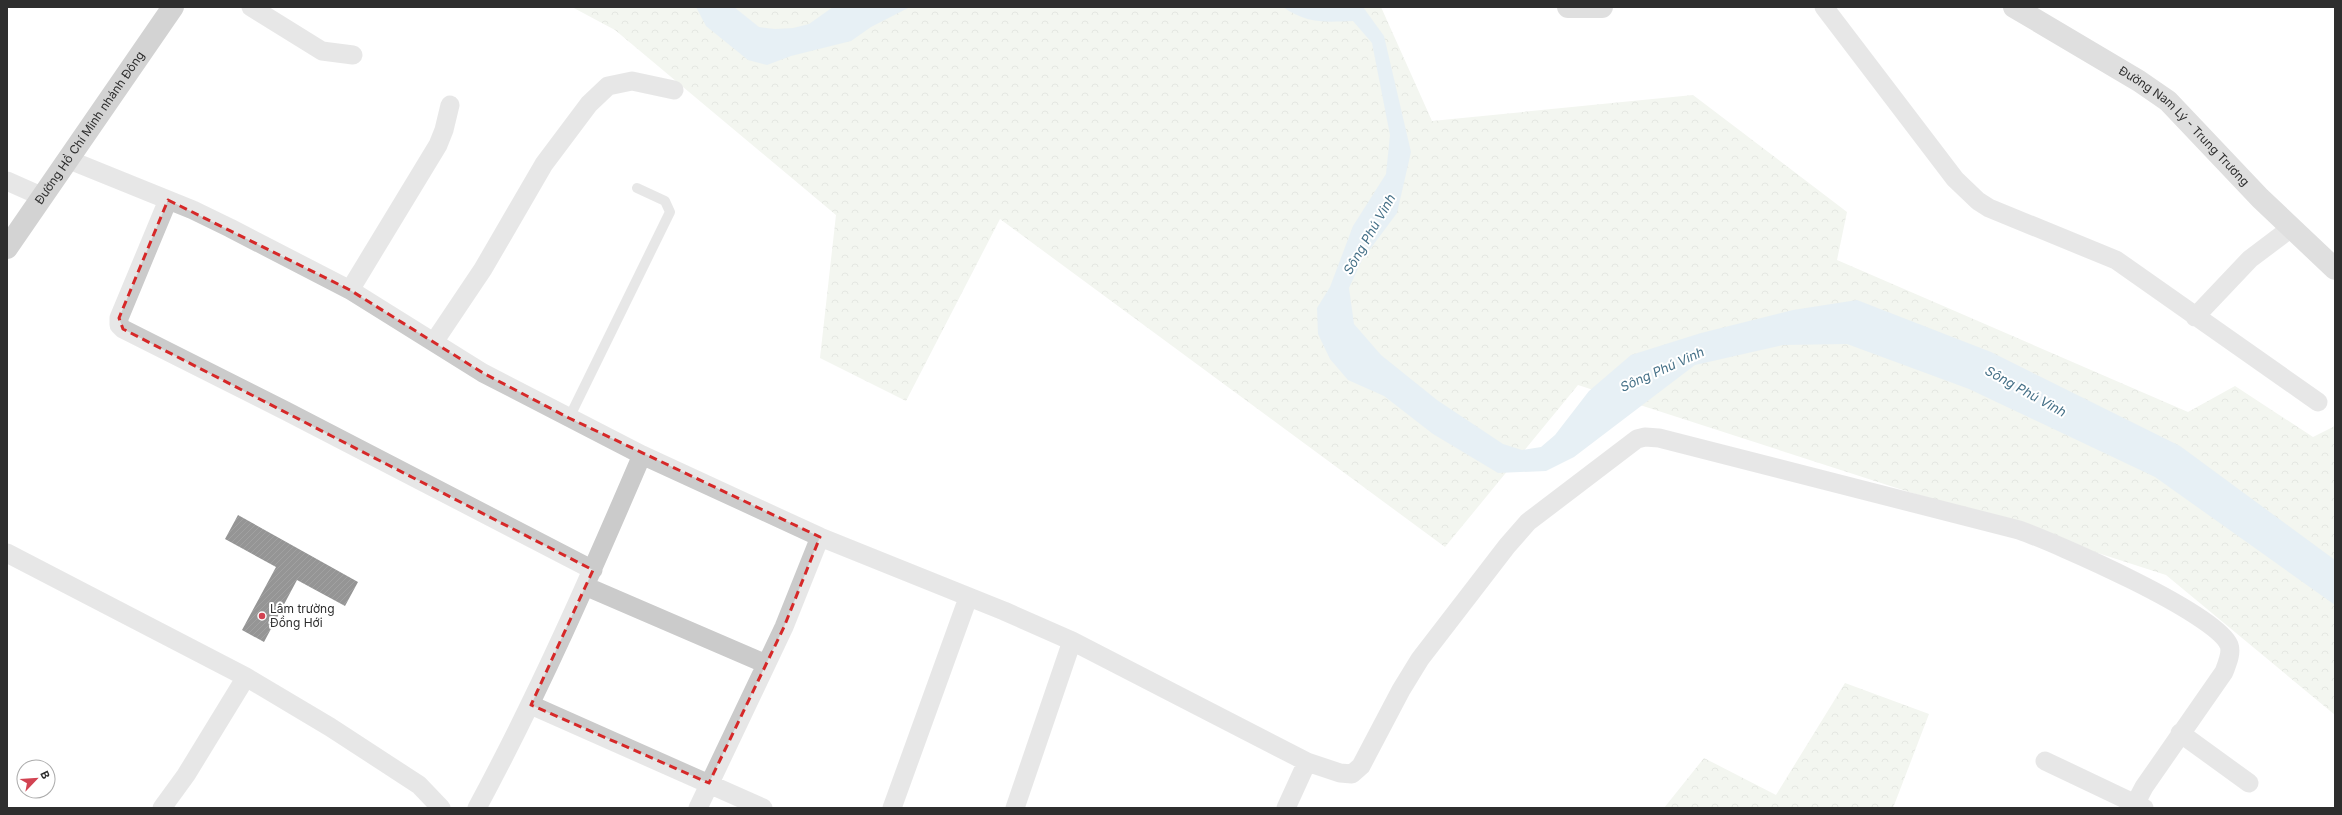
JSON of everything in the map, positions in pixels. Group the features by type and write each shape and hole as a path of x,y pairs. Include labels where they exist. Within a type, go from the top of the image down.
{"highway":[{"name":"Đường Hồ Chí Minh nhánh Đông","path":"7,248 44,197 67,158 173,7"}],"main road":[{"path":"1568,7 1602,7"},
{"name":"Đường Nam Lý - Trung Trương","path":"2018,8 2163,98 2291,228 2335,269"}],"street":[{"path":"251,7 322,51 353,55"},
{"path":"1824,7 1956,179 1978,201 2002,215 2106,255 2318,402"},
{"path":"434,342 483,269 544,164 589,104 608,86 632,81 674,90"},
{"path":"350,290 438,144 444,130 450,105"},
{"path":"67,158 168,200 230,228 350,290 484,373 569,418 642,454 820,538 1072,641 1307,762 1340,773 1352,774 1361,766 1401,690 1420,659 1507,546 1528,522 1637,439 1645,437 1659,438 2019,530 2061,546 2164,597 2207,623 2224,638 2230,646 2229,658 2224,672 2180,733 2144,787 2137,807 2045,761"},
{"path":"7,181 44,197"},
{"path":"168,200 118,318 119,325 123,330 286,411 589,578 766,664"},
{"path":"2195,317 2250,259 2291,228"},
{"path":"477,808 530,705 589,578 642,454"},
{"path":"698,808 787,621 820,538"},
{"path":"7,553 246,678 336,731 419,785 441,808"},
{"path":"892,808 968,598"},
{"path":"1015,808 1072,641"},
{"path":"162,808 186,775 246,678"},
{"path":"530,705 763,808"},
{"path":"2180,733 2249,783"},
{"path":"1286,808 1307,762"}],"lane":[{"path":"569,418 670,212 665,201 637,188"}],"highlighted area":[{"path":"168,200 350,290 483,373 569,418 820,537 784,627 709,783 531,705 593,570 123,329 119,318"}],"green space":[{"path":"572,7 1381,7 1432,121 1693,95 1847,212 1837,260 2188,412 2235,386 2313,437 2335,426 2335,715 2166,575 1578,385 1445,547 1000,219 906,401 820,358 836,215 615,30"},
{"path":"1845,683 1929,714 1893,808 1664,808 1704,758 1776,795"}],"water":[{"path":"696,7 734,7 759,27 775,29 793,28 809,24 833,7 910,7 871,27 851,41 791,56 767,65 748,60 706,26"},
{"name":"Sông Phú Vinh","path":"1283,7 1363,7 1384,36 1411,152 1397,213 1362,260 1349,288 1354,324 1381,355 1437,400 1503,444 1522,450 1541,447 1555,435 1589,391 1631,355 1701,333 1793,310 1857,300 1991,352 2180,446 2335,560 2335,605 2155,477 1969,389 1847,344 1783,345 1695,365 1574,457 1546,471 1498,473 1433,434 1384,396 1348,380 1330,359 1318,334 1317,308 1330,287 1353,226 1386,174 1390,135 1372,43 1353,21 1316,21 1292,13"}],"building":[{"path":"238,515 358,582 345,606 297,580 264,642 242,630 276,567 225,539"}],"place":[{"name":"Lâm trường Đồng Hới","path":"262,616"}]}
